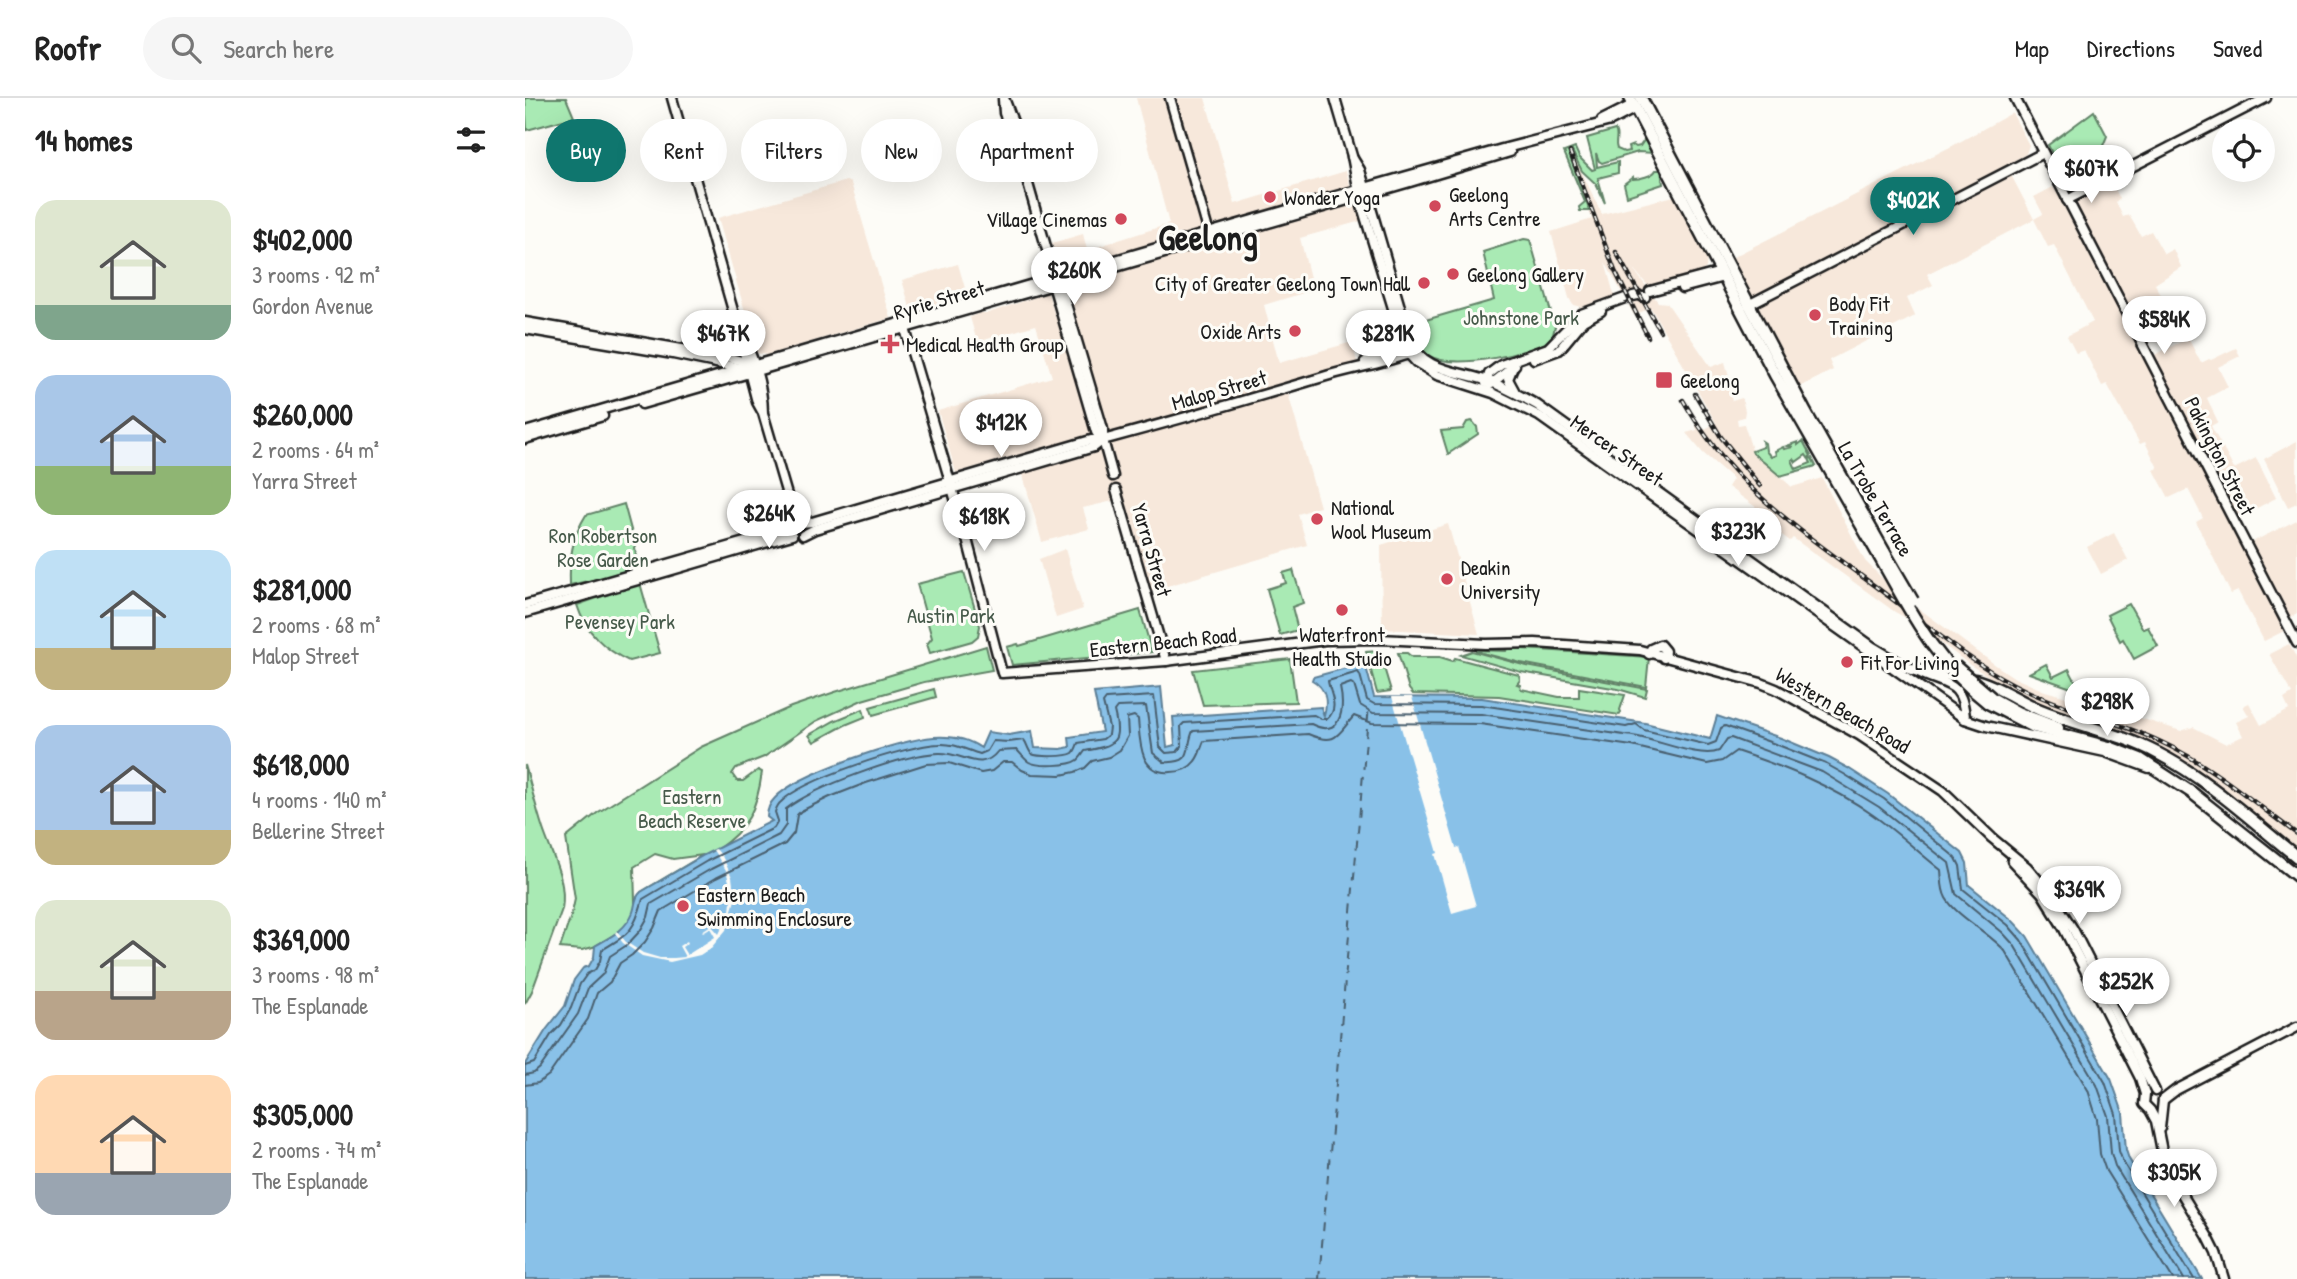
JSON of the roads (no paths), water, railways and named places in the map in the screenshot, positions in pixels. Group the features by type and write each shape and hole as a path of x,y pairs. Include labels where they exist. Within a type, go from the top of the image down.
{"highway":[{"name":"La Trobe Terrace","path":"1638,102 1642,120 1712,255 1725,273"},
{"name":"La Trobe Terrace","path":"1638,102 1725,273 1806,413 1882,555 1944,652 1990,701 2024,723 2109,747 2140,760 2191,792 2297,876"},
{"path":"1911,669 1950,676"},
{"path":"1975,680 2041,710 2141,745 2205,784 2297,857"},
{"name":"La Trobe Terrace","path":"1990,701 2033,720 2115,741 2143,752 2205,784"}],"street":[{"path":"672,98 739,328 745,340 748,368 763,400 764,413 792,512 791,530 797,537 803,535 805,528 792,512"},
{"path":"1003,98 1010,134 1018,149 1055,281 1103,429 1103,440 1113,476"},
{"path":"1170,98 1209,236"},
{"path":"1335,98 1352,156 1359,167 1362,192 1410,352"},
{"name":"Pakington Street","path":"2015,98 2297,643"},
{"path":"2067,200 2266,98"},
{"name":"Ryrie Street","path":"525,432 1594,126 1625,116 1638,102"},
{"name":"Ryrie Street","path":"1594,126 1638,102"},
{"path":"1625,116 1642,120"},
{"path":"1744,307 2043,153"},
{"path":"1699,278 1711,268 1712,255"},
{"path":"1642,296 1699,278 1725,273"},
{"path":"1488,384 1510,367 1554,353 1584,313 1725,273"},
{"path":"1488,384 1489,374 1501,365 1548,348 1592,315 1626,302 1606,305"},
{"path":"525,322 748,368"},
{"path":"904,325 950,485"},
{"path":"525,329 748,368"},
{"name":"Malop Street","path":"803,535 842,517 885,504 1061,452 1094,447 1103,440 1345,371 1373,359 1410,352"},
{"name":"Mercer Street","path":"1410,352 1444,378 1488,384 1515,392 1555,423 1567,437 1711,533 1965,719 2105,752 2159,771"},
{"path":"700,381 708,370 705,360"},
{"path":"1515,392 1508,377 1512,368 1519,363"},
{"name":"Ryrie Street","path":"525,439 748,368"},
{"name":"Mercer Street","path":"1488,384 1524,407 1577,433 1611,464"},
{"path":"1567,437 1577,433"},
{"name":"Eastern Beach Road","path":"950,485 1003,673 1166,661 1325,640"},
{"name":"Yarra Street","path":"1117,490 1166,661"},
{"name":"Malop Street","path":"800,522 842,517"},
{"path":"525,605 537,605 642,575 791,530 794,523 800,522"},
{"name":"Mercer Street","path":"1800,598 1911,669 1945,681 1955,688 1963,700 1965,719"},
{"path":"525,613 537,605"},
{"name":"Western Beach Road","path":"1325,640 1545,644 1650,653 1768,685 1852,732 1943,792 2020,864"},
{"path":"2020,864 2047,890 2073,929 2162,1103 2159,1133"},
{"path":"2020,864 2063,927 2140,1078 2145,1094 2144,1104 2150,1110 2159,1133 2168,1171 2208,1237 2224,1279"},
{"path":"2150,1110 2176,1090 2297,1027"},
{"path":"2145,1094 2149,1091 2176,1090"}],"water":[{"path":"1365,663 1374,697 1482,698 1645,723 1710,739 1717,716 1829,758 1888,794 1962,853 1967,863 1969,885 2012,920 2027,936 2111,1079 2123,1113 2129,1159 2202,1279 525,1279 525,1064 565,1006 574,980 583,968 589,966 594,957 595,946 626,924 641,892 704,855 772,821 767,817 769,807 775,798 787,789 826,769 875,751 919,739 940,737 953,737 981,748 988,732 1009,735 1032,731 1035,748 1070,747 1069,737 1102,732 1094,693 1161,687 1167,747 1175,745 1173,717 1321,707 1324,716 1325,696 1312,680 1313,677"}],"tunnel":[{"path":"1626,302 1635,299"}],"railway":[{"path":"1570,152 1615,271 1648,337"},
{"path":"1616,252 1660,331"},
{"path":"1695,394 1721,437 1760,486"},
{"path":"1683,400 1703,432 1749,486 1801,531 1965,654 2031,693 2143,734 2179,751 2231,785 2297,834"}],"place":[{"name":"Wonder Yoga","path":"1270,197"},
{"name":"Geelong Arts Centre","path":"1435,206"},
{"name":"Village Cinemas","path":"1121,219"},
{"name":"Geelong Gallery","path":"1453,274"},
{"name":"City of Greater Geelong Town Hall","path":"1424,283"},
{"name":"Body Fit Training","path":"1815,315"},
{"name":"Oxide Arts","path":"1295,331"},
{"name":"Medical Health Group","path":"890,344"},
{"name":"Geelong","path":"1664,380"},
{"name":"National Wool Museum","path":"1317,519"},
{"name":"Deakin University","path":"1447,579"},
{"name":"Waterfront Health Studio","path":"1342,610"},
{"name":"Fit For Living","path":"1847,662"},
{"name":"Eastern Beach Swimming Enclosure","path":"683,906"}],"district":[{"name":"Geelong","path":"1208,237"}],"park label":[{"name":"Johnstone Park","path":"1521,317"},
{"name":"Ron Robertson Rose Garden","path":"603,547"},
{"name":"Austin Park","path":"951,615"},
{"name":"Pevensey Park","path":"620,621"},
{"name":"Eastern Beach Reserve","path":"692,808"}]}
